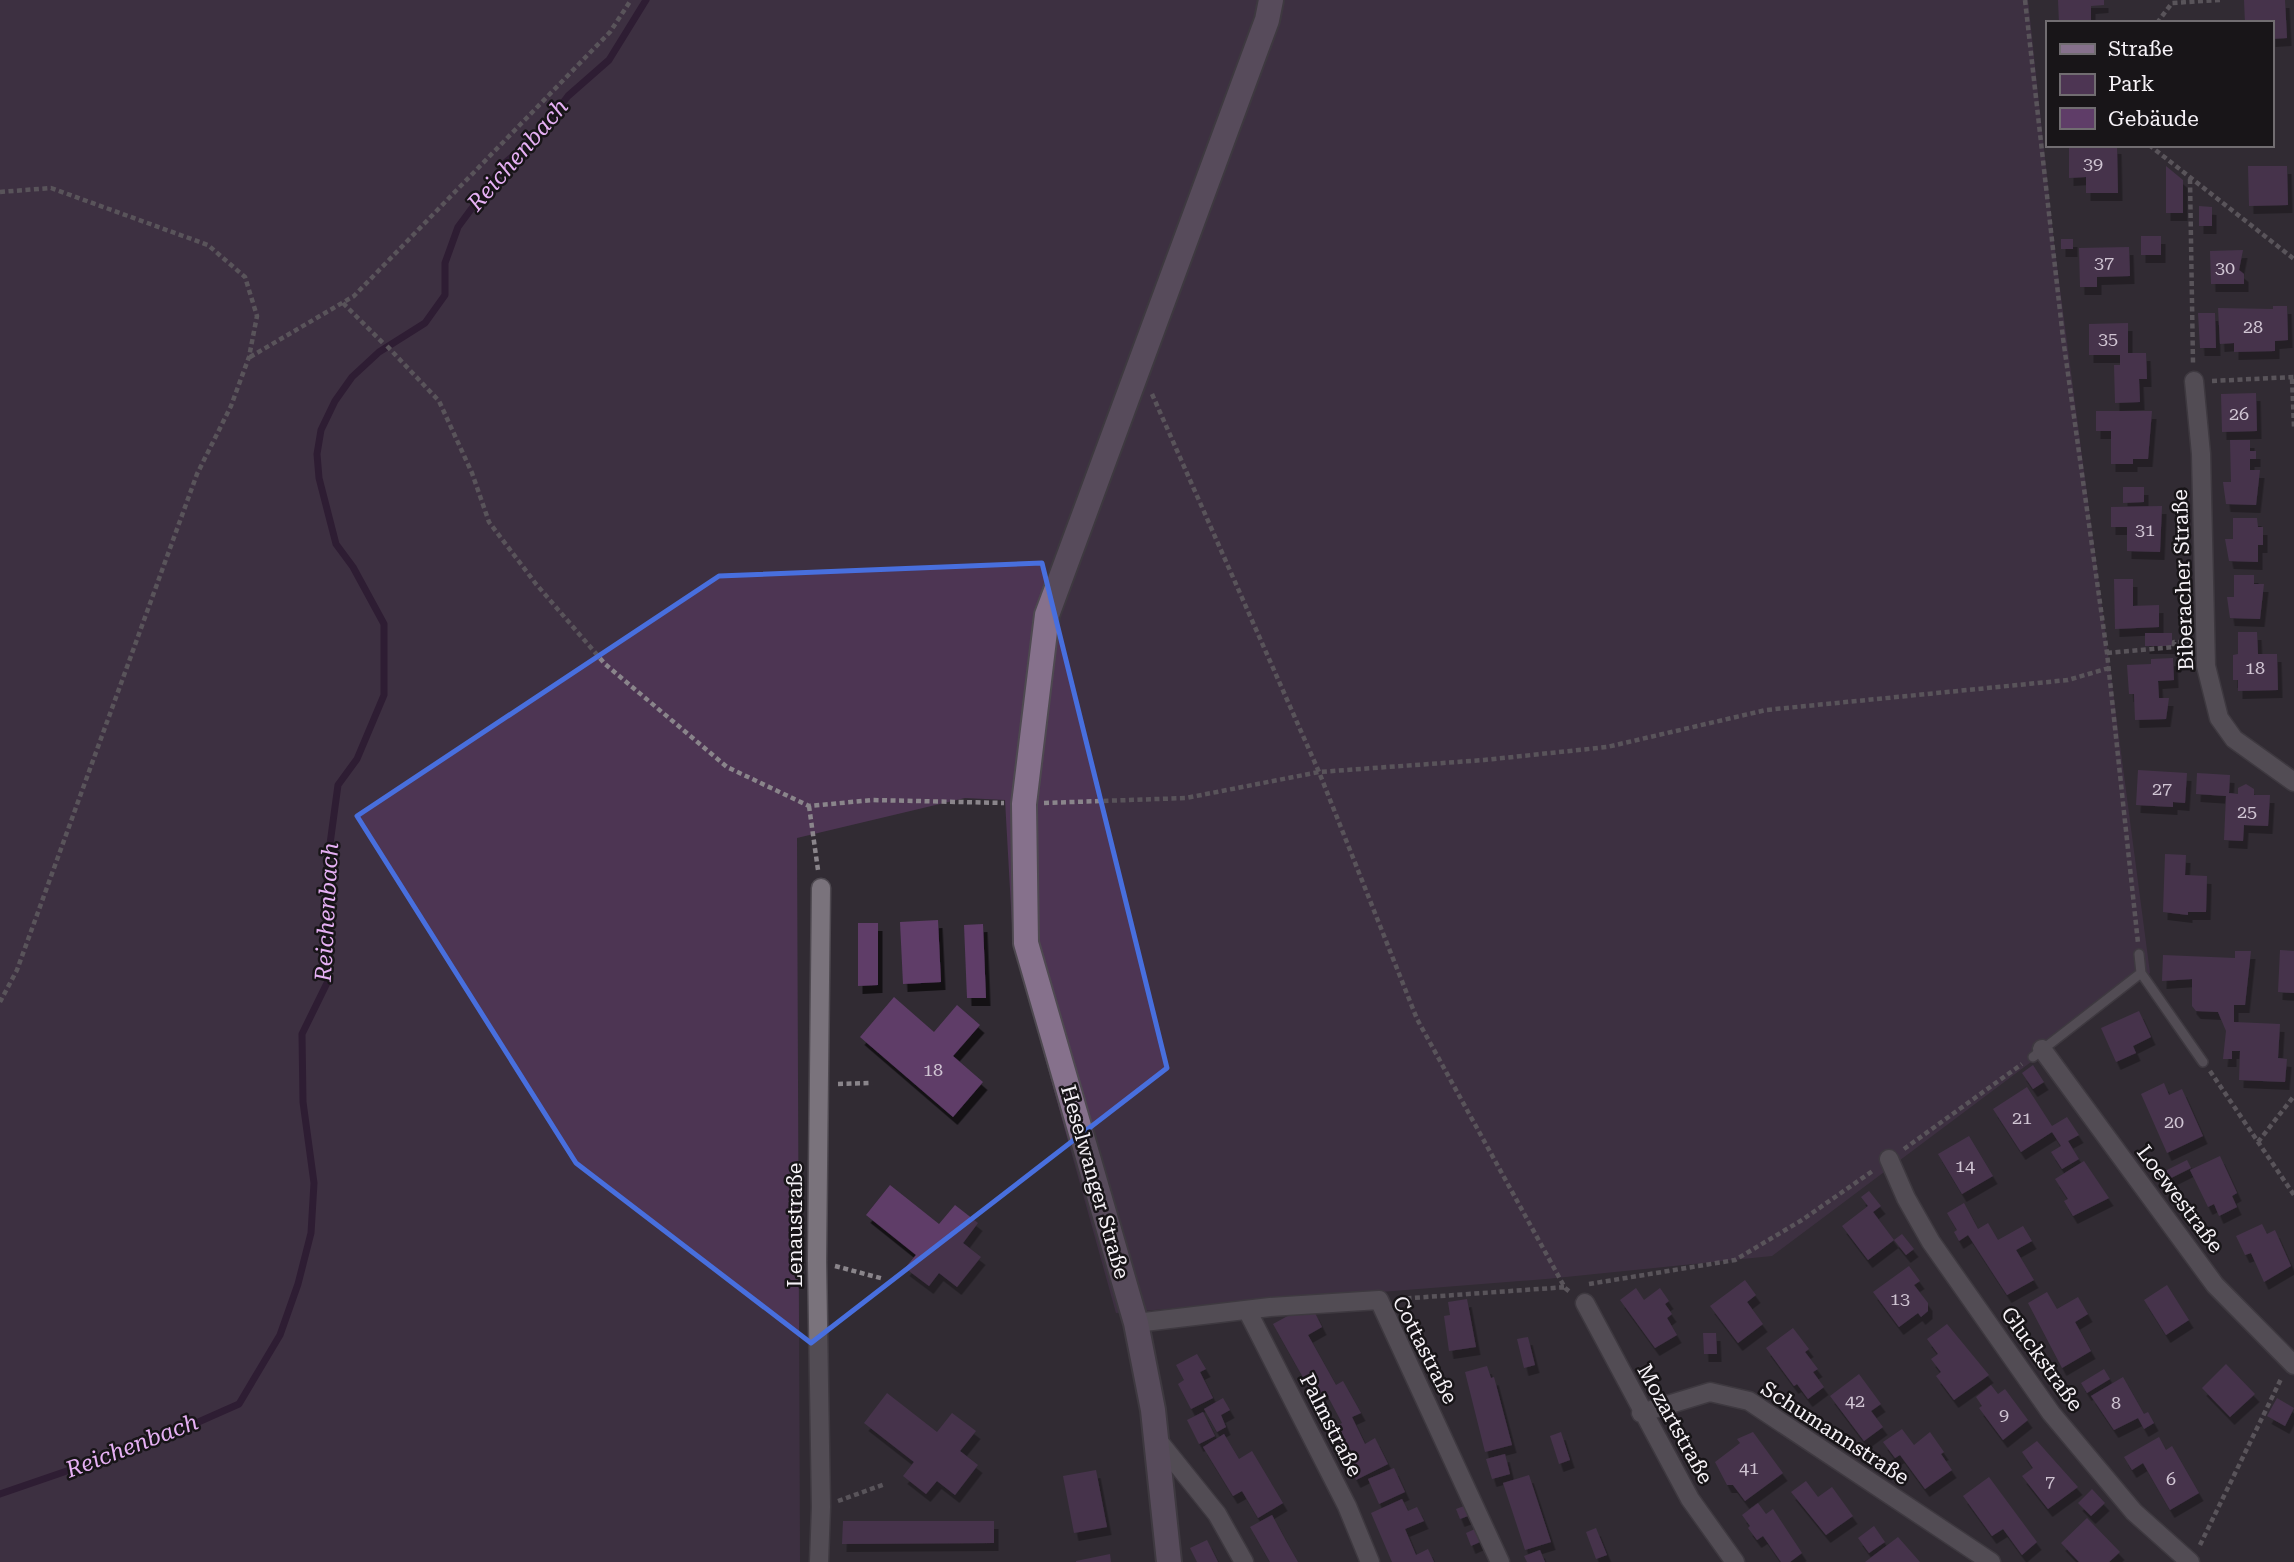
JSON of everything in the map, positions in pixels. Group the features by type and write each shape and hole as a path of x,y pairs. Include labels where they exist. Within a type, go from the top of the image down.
{"street":[{"name":"Heselwanger Straße","path":"1169,1562 1156,1438 1136,1323 1026,943 1024,804 1047,615 1267,20 1270,0"},
{"name":"Biberacher Straße","path":"2194,381 2201,454 2206,666 2218,718 2234,739 2294,782"},
{"name":"Lenaustraße","path":"819,1562 821,1507 817,1261 821,888"},
{"name":"Loewestraße","path":"2038,1053 2215,1285 2292,1363"},
{"name":"Gluckstraße","path":"1889,1159 1906,1198 1931,1242 2051,1413 2134,1512 2194,1557"},
{"name":"Cottastraße","path":"1136,1323 1247,1310 1379,1300 1500,1562"},
{"name":"Mozartstraße","path":"1585,1303 1641,1413 1690,1499 1735,1562"},
{"name":"Palmstraße","path":"1247,1310 1347,1506 1370,1562"},
{"name":"Schumannstraße","path":"1641,1413 1710,1392 1749,1401 1991,1562"},
{"path":"1156,1438 1217,1514 1244,1562"}],"lane":[{"path":"2139,954 2141,972 2203,1062"},
{"path":"2038,1053 2141,972"}],"path":[{"path":"249,357 354,296 610,32 631,0"},
{"path":"2025,0 2063,338 2109,668 2139,954"},
{"path":"2158,21 2172,3 2220,0"},
{"path":"2151,147 2294,258"},
{"path":"2190,179 2194,381 2293,378 2294,426"},
{"path":"0,192 51,188 208,245 245,277 257,316 249,357 232,407 197,474 17,970 0,1002"},
{"path":"344,303 439,401 472,473 489,522 605,664 727,767 809,806 873,800 1024,804 1186,798 1319,772 1484,761 1607,747 1766,710 2068,680 2109,668"},
{"path":"1138,369 1319,772 1418,1019 1565,1288"},
{"path":"2107,653 2174,648 2175,642 2206,641"},
{"path":"809,806 821,888"},
{"path":"1379,1300 1565,1288 1735,1260 1802,1220 2038,1053"},
{"path":"2203,1062 2294,1195"},
{"path":"820,1085 872,1083"},
{"path":"2258,1142 2294,1096"},
{"path":"817,1261 884,1279"},
{"path":"2194,1557 2292,1363"},
{"path":"821,1507 885,1484"}],"highlighted area":[{"path":"1042,563 1167,1068 811,1343 576,1163 357,816 719,576"}],"green space":[{"path":"0,0 2028,0 2054,243 2150,973 1772,1256 1546,1279 1116,1313 1013,943 1005,800 965,798 797,838 800,1562 0,1562"}],"building":[{"path":"2058,0 2104,0 2104,5 2091,6 2091,21 2059,21"},
{"path":"2244,0 2285,0 2287,38 2273,39 2273,21 2245,21"},
{"path":"2117,147 2118,193 2086,193 2086,177 2069,178 2069,148"},
{"path":"2166,166 2183,180 2183,213 2166,213"},
{"path":"2248,166 2287,166 2288,205 2249,206"},
{"path":"2199,206 2212,207 2212,226 2199,226"},
{"path":"2141,236 2161,236 2161,255 2141,255"},
{"path":"2061,239 2073,239 2073,249 2061,249"},
{"path":"2129,247 2130,276 2097,277 2097,287 2080,287 2079,248"},
{"path":"2243,250 2239,270 2244,274 2244,284 2211,284 2210,251"},
{"path":"2273,306 2287,306 2288,340 2275,341 2275,351 2234,352 2234,343 2220,344 2218,308 2273,309"},
{"path":"2198,313 2215,313 2216,348 2200,348"},
{"path":"2128,323 2128,353 2146,353 2147,379 2139,379 2140,402 2115,403 2114,365 2120,365 2120,355 2089,355 2089,324"},
{"path":"2256,393 2257,431 2222,432 2221,394"},
{"path":"2096,411 2152,411 2148,459 2133,459 2133,464 2111,464 2111,431 2096,431"},
{"path":"2230,440 2250,440 2250,451 2256,451 2256,459 2250,459 2250,470 2260,470 2256,505 2226,504 2223,482 2231,482"},
{"path":"2123,487 2144,487 2144,502 2123,503"},
{"path":"2162,506 2160,552 2127,551 2127,527 2111,527 2111,507"},
{"path":"2233,518 2257,518 2258,527 2263,527 2263,545 2258,545 2258,562 2229,561 2225,539 2233,539"},
{"path":"2234,575 2254,575 2254,584 2264,584 2260,619 2230,618 2227,597 2234,597"},
{"path":"2114,579 2133,579 2133,606 2159,605 2159,627 2115,629"},
{"path":"2238,632 2257,632 2258,654 2277,654 2278,690 2238,691 2238,680 2233,680 2233,655 2238,654"},
{"path":"2145,633 2172,633 2172,646 2145,646"},
{"path":"2173,658 2174,680 2158,681 2159,698 2169,698 2166,719 2135,720 2134,694 2129,694 2127,665 2151,664 2151,659"},
{"path":"2138,770 2187,773 2185,803 2173,802 2173,807 2136,805"},
{"path":"2197,773 2230,775 2229,793 2238,794 2238,788 2246,784 2254,789 2254,795 2270,795 2268,826 2244,825 2243,841 2224,840 2226,796 2196,794"},
{"path":"2165,854 2186,855 2185,875 2207,876 2206,912 2188,912 2188,915 2163,912"},
{"path":"938,920 941,982 903,984 900,922"},
{"path":"858,923 878,923 878,985 858,986"},
{"path":"983,924 986,998 967,998 964,925"},
{"path":"2280,950 2294,951 2294,993 2278,992"},
{"path":"2235,951 2251,951 2245,1005 2234,1005 2234,1022 2280,1024 2278,1058 2287,1059 2285,1082 2239,1080 2240,1051 2232,1051 2232,1059 2223,1059 2226,1031 2218,1012 2196,1011 2192,1006 2192,979 2162,981 2163,955 2235,958"},
{"path":"894,997 934,1032 957,1005 980,1025 953,1056 983,1082 953,1117 860,1037"},
{"path":"2139,1011 2151,1037 2133,1046 2136,1053 2116,1062 2101,1028"},
{"path":"2033,1065 2044,1082 2033,1089 2022,1073"},
{"path":"2164,1083 2169,1095 2182,1089 2203,1136 2167,1153 2141,1094"},
{"path":"2027,1087 2052,1126 2067,1117 2079,1135 2068,1141 2079,1159 2062,1169 2051,1152 2061,1146 2052,1132 2021,1152 1993,1109"},
{"path":"1969,1136 1993,1176 1962,1194 1938,1154"},
{"path":"2220,1156 2237,1193 2232,1196 2237,1207 2219,1216 2214,1204 2208,1207 2190,1170"},
{"path":"2187,1160 2191,1168 2165,1181 2161,1173"},
{"path":"2084,1161 2109,1198 2073,1216 2064,1201 2068,1199 2055,1179"},
{"path":"890,1185 939,1224 955,1205 978,1223 963,1243 981,1257 957,1287 939,1273 929,1286 905,1268 916,1255 866,1215"},
{"path":"1869,1191 1881,1206 1873,1212 1894,1240 1868,1260 1842,1226 1868,1206 1861,1197"},
{"path":"1964,1203 1978,1229 1988,1223 1998,1240 2023,1226 2032,1241 2016,1250 2034,1280 2007,1295 1968,1235 1959,1241 1954,1232 1957,1230 1947,1213"},
{"path":"2262,1224 2267,1234 2275,1230 2291,1266 2264,1282 2251,1253 2245,1255 2236,1236"},
{"path":"1902,1234 1914,1249 1906,1255 1894,1240"},
{"path":"1909,1266 1920,1281 1914,1285 1928,1303 1928,1311 1921,1317 1918,1313 1899,1327 1873,1292"},
{"path":"1745,1280 1756,1295 1747,1302 1763,1324 1738,1343 1710,1306"},
{"path":"2167,1285 2189,1320 2166,1335 2144,1300"},
{"path":"1636,1288 1644,1300 1660,1288 1669,1301 1665,1304 1672,1314 1667,1318 1677,1335 1655,1348 1620,1300"},
{"path":"2047,1292 2057,1309 2078,1297 2088,1314 2075,1322 2091,1351 2062,1368 2028,1303"},
{"path":"1467,1299 1476,1347 1449,1351 1444,1316 1450,1315 1448,1302"},
{"path":"1314,1311 1322,1327 1308,1335 1336,1385 1343,1381 1361,1413 1352,1417 1365,1444 1375,1438 1388,1464 1356,1480 1330,1429 1342,1423 1325,1391 1314,1397 1273,1324 1295,1312"},
{"path":"1947,1324 1989,1375 1954,1400 1936,1376 1941,1372 1931,1359 1938,1354 1927,1339"},
{"path":"1793,1328 1809,1349 1805,1352 1818,1369 1813,1372 1824,1387 1808,1399 1797,1384 1794,1386 1766,1348"},
{"path":"1703,1333 1716,1333 1717,1354 1704,1354"},
{"path":"1528,1337 1535,1365 1524,1368 1517,1339"},
{"path":"1197,1354 1206,1369 1200,1372 1213,1398 1191,1409 1178,1384 1184,1380 1176,1365"},
{"path":"2226,1364 2255,1394 2230,1417 2202,1388"},
{"path":"1487,1366 1491,1378 1494,1377 1512,1445 1485,1452 1465,1372"},
{"path":"2104,1369 2110,1379 2087,1393 2081,1383"},
{"path":"1859,1374 1881,1404 1871,1411 1883,1427 1864,1441 1830,1396"},
{"path":"2123,1377 2144,1414 2148,1412 2154,1423 2144,1429 2138,1418 2114,1430 2091,1396"},
{"path":"1991,1385 1998,1394 2005,1389 2028,1420 2003,1440 1979,1408 1982,1406 1976,1397"},
{"path":"887,1393 937,1432 952,1413 976,1431 960,1451 978,1465 955,1495 937,1481 926,1494 903,1476 914,1462 864,1423"},
{"path":"1223,1398 1230,1410 1221,1415 1226,1427 1217,1432 1204,1409"},
{"path":"2277,1398 2294,1408 2285,1426 2267,1416"},
{"path":"1203,1412 1215,1436 1199,1444 1187,1420"},
{"path":"1902,1429 1914,1445 1930,1432 1952,1470 1925,1489 1900,1455 1895,1458 1883,1442"},
{"path":"1561,1432 1570,1460 1559,1464 1550,1436"},
{"path":"1753,1432 1783,1473 1745,1501 1733,1485 1727,1485 1715,1462 1740,1443 1737,1439"},
{"path":"1224,1434 1239,1459 1252,1451 1283,1503 1258,1518 1242,1491 1233,1496 1203,1447"},
{"path":"2159,1437 2166,1450 2172,1446 2199,1493 2170,1510 2143,1463 2132,1470 2124,1457"},
{"path":"2037,1441 2078,1487 2048,1509 2022,1476 2033,1468 2022,1452"},
{"path":"1505,1454 1510,1474 1492,1479 1486,1459"},
{"path":"1394,1468 1405,1492 1379,1504 1368,1479"},
{"path":"1096,1470 1107,1527 1074,1533 1063,1476"},
{"path":"1529,1475 1551,1542 1525,1550 1503,1483"},
{"path":"1989,1477 2037,1542 2022,1555 2003,1529 1992,1536 1963,1496"},
{"path":"1806,1481 1818,1497 1832,1487 1853,1516 1826,1535 1791,1492"},
{"path":"2092,1489 2105,1503 2091,1516 2078,1503"},
{"path":"1402,1499 1408,1511 1417,1507 1424,1521 1405,1529 1416,1555 1428,1549 1434,1562 1392,1562 1371,1513"},
{"path":"1758,1503 1766,1514 1773,1509 1802,1553 1790,1562 1781,1562 1763,1536 1757,1540 1748,1528 1750,1526 1742,1515"},
{"path":"1464,1506 1468,1516 1460,1519 1456,1509"},
{"path":"1272,1515 1298,1562 1270,1562 1250,1527"},
{"path":"2087,1518 2120,1552 2109,1562 2079,1562 2061,1543"},
{"path":"843,1521 994,1521 994,1543 842,1544"},
{"path":"1874,1526 1885,1542 1869,1553 1858,1538"},
{"path":"1596,1528 1607,1555 1596,1559 1586,1532"},
{"path":"1475,1529 1480,1542 1471,1546 1466,1533"},
{"path":"1898,1537 1920,1562 1865,1562"},
{"path":"1207,1540 1218,1562 1197,1562 1190,1548"},
{"path":"1540,1550 1545,1562 1527,1562 1524,1556"},
{"path":"1110,1554 1111,1562 1076,1562 1076,1561"}],"waterway":[{"name":"Reichenbach","path":"0,1494 160,1439 239,1404 280,1335 298,1284 311,1233 314,1183 303,1102 302,1034 328,981 327,866 338,785 357,759 384,695 384,624 353,567 336,544 319,478 317,454 321,430 335,401 352,377 379,352 425,323 445,295 445,263 458,227 506,162 540,133 568,96 609,60 646,0"}]}
